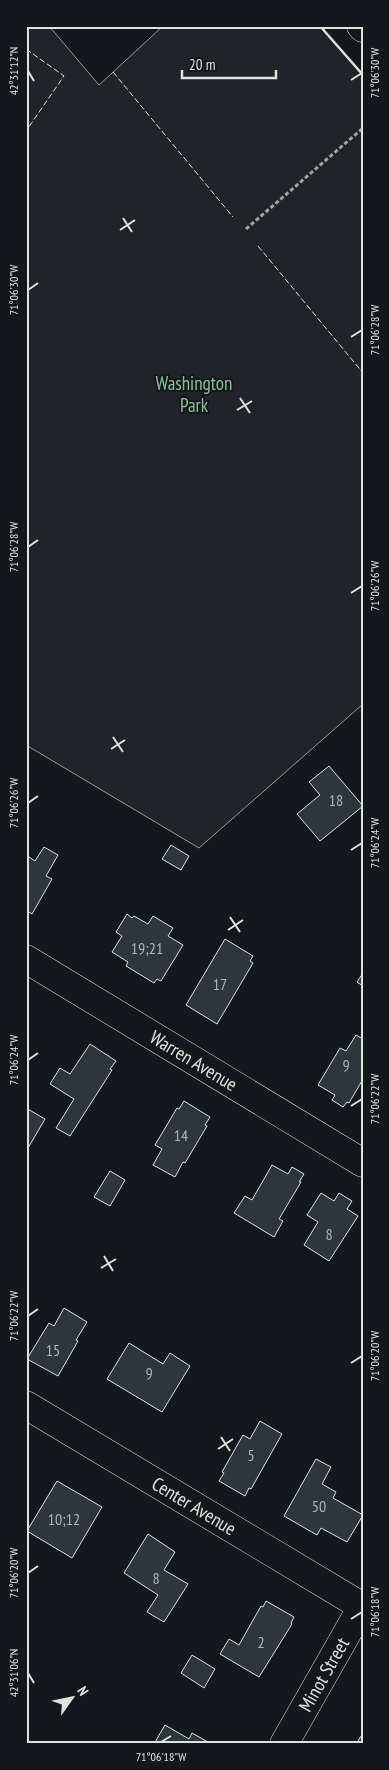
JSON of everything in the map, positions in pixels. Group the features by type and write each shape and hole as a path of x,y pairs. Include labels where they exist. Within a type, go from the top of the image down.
{"street":[{"name":"Warren Avenue","path":"26,958 363,1162"},
{"name":"Center Avenue","path":"26,1405 362,1606"},
{"name":"Minot Street","path":"284,1744 362,1606"}],"path":[{"path":"246,229 363,128"}],"green space":[{"name":"Washington Park","path":"26,26 49,26 99,85 163,26 320,26 363,75 363,704 199,848 26,745"}],"building":[{"path":"329,766 363,806 320,841 297,814 320,795 309,782"},
{"path":"171,845 189,856 181,870 162,859"},
{"path":"44,847 58,855 46,876 52,879 32,914 26,910 26,855 35,861"},
{"path":"127,914 148,924 153,916 173,928 168,936 183,945 161,981 157,979 154,983 126,966 128,962 112,952 122,936 116,932"},
{"path":"225,939 253,956 250,961 253,963 217,1024 186,1005"},
{"path":"363,973 363,986 357,982"},
{"path":"356,1035 363,1039 363,1079 349,1103 347,1102 343,1107 332,1100 335,1095 318,1085 340,1048 346,1051"},
{"path":"90,1044 116,1061 70,1136 56,1128 74,1099 50,1084 60,1068 70,1074"},
{"path":"184,1101 210,1117 205,1125 207,1126 175,1177 153,1165 162,1149 155,1145 177,1108 179,1109"},
{"path":"26,1108 45,1119 28,1148 26,1147"},
{"path":"272,1165 288,1174 292,1167 304,1174 279,1219 283,1221 274,1237 234,1213 245,1196 252,1200"},
{"path":"110,1171 125,1180 110,1206 94,1197"},
{"path":"321,1193 334,1201 339,1193 352,1201 347,1209 358,1216 329,1261 304,1245 318,1222 307,1215"},
{"path":"64,1308 87,1322 58,1376 27,1359 49,1323 54,1326"},
{"path":"129,1343 163,1364 170,1353 190,1366 162,1412 107,1379"},
{"path":"260,1421 282,1434 251,1489 249,1488 245,1496 219,1481 224,1473 222,1472 243,1435 250,1439"},
{"path":"316,1459 331,1467 322,1484 336,1492 333,1498 363,1515 347,1542 321,1528 317,1535 284,1516"},
{"path":"57,1481 102,1507 72,1558 27,1531"},
{"path":"148,1534 175,1552 164,1570 188,1584 164,1622 147,1612 158,1595 124,1573"},
{"path":"266,1601 294,1617 292,1624 259,1677 220,1654 229,1639 239,1645 261,1606 263,1607"},
{"path":"192,1655 215,1669 204,1688 181,1673"},
{"path":"165,1725 189,1739 192,1733 208,1742 207,1744 154,1744"},
{"path":"363,1733 363,1744 361,1744 358,1741"}],"fence":[{"path":"26,49 64,76 26,131"},
{"path":"113,72 233,217"},
{"path":"258,246 363,373"}],"wall":[{"path":"320,26 363,75"}]}
